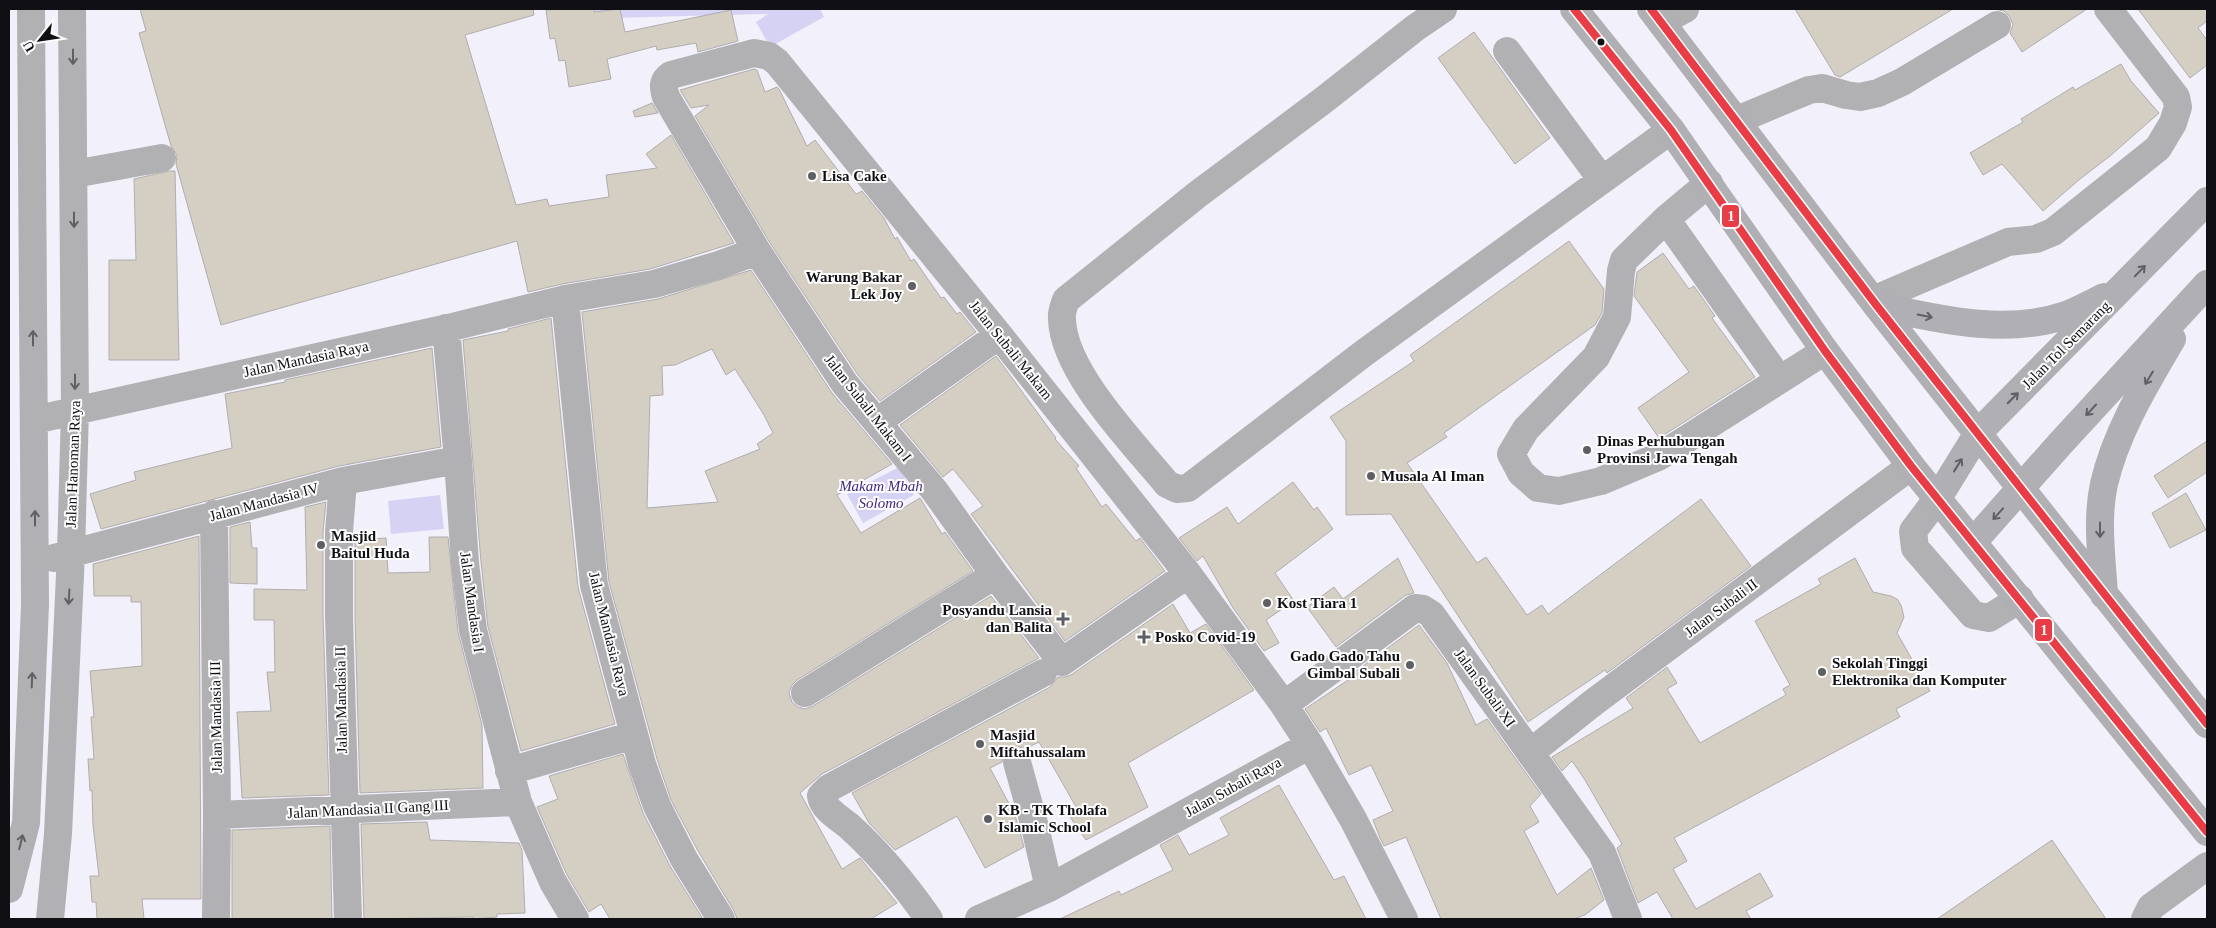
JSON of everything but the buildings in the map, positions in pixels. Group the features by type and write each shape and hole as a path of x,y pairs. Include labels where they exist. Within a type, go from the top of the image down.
{"highway":[{"path":"1574,9 1671,130 1825,351 1911,466 1974,541 2207,832"},
{"path":"1656,15 1875,303 2207,724"},
{"name":"Jalan Tol Semarang","path":"1938,498 1978,433 2207,201"},
{"path":"1974,541 2204,288"},
{"path":"2104,595 2100,529 2104,485 2116,447 2135,400 2204,288"},
{"path":"1875,303 1938,318 2014,324 2042,321 2067,315 2121,290"}],"street":[{"path":"9,889 26,823 35,606 31,9"},
{"name":"Jalan Hanoman Raya","path":"50,919 58,834 71,553 75,410 72,9"},
{"path":"1443,9 1415,28 1325,99 1198,194 1066,300 1061,317 1063,332 1072,360 1111,417 1167,484 1177,489 1188,488 1357,358 1671,130"},
{"path":"1656,15 1686,9"},
{"path":"1875,303 2008,242 2036,239 2053,232 2158,148 2173,123 2178,107 2176,97 2108,9"},
{"path":"1737,120 1809,90 1822,88 1860,97 1878,93 1902,82 1997,25"},
{"path":"1507,51 1602,180"},
{"name":"Jalan Subali Makam","path":"663,85 665,79 671,74 754,53 769,56 777,62 1000,335 1188,574 1284,705 1310,745"},
{"name":"Jalan Subali Makam I","path":"663,85 666,97 684,129 757,251 845,384 934,490 995,576 1062,662 1188,574"},
{"path":"74,174 162,158"},
{"path":"1709,183 1666,219 1624,260 1621,272 1617,317 1596,357 1526,428 1515,444 1511,454 1521,473 1538,488 1559,491 1601,481 1660,456 1825,351"},
{"path":"1666,219 1779,379"},
{"name":"Jalan Mandasia Raya","path":"34,420 446,328 565,299 654,284 711,268 757,251"},
{"name":"Jalan Mandasia Raya","path":"565,299 594,585 642,764 657,806 684,860 721,919"},
{"name":"Jalan Mandasia I","path":"446,328 465,563 473,630 518,802 554,882 575,919"},
{"path":"877,422 1000,335"},
{"name":"Jalan Mandasia IV","path":"35,563 343,481 458,460"},
{"name":"Jalan Subali II","path":"1531,752 1594,702 1911,466"},
{"name":"Jalan Mandasia II","path":"343,481 339,532 339,616 348,919"},
{"path":"1938,498 1914,531 1915,548 1973,615 1988,618 2004,611 2020,599"},
{"name":"Jalan Mandasia III","path":"214,514 217,815 216,919"},
{"path":"805,693 995,576"},
{"name":"Jalan Subali XI","path":"1284,705 1414,608 1423,609 1431,614 1602,853 1628,919"},
{"path":"929,919 865,841 825,806 821,796 829,788 1043,673"},
{"path":"509,770 634,735"},
{"path":"1310,745 1353,819 1404,919"},
{"name":"Jalan Subali Raya","path":"979,919 1049,888 1310,745"},
{"path":"1017,762 1049,888"},
{"name":"Jalan Mandasia II Gang III","path":"217,815 518,802"},
{"path":"2145,919 2151,907 2207,866"}],"green space":[{"path":"568,9 820,9 824,17 770,47 756,22 768,14 571,19"},
{"name":"Makam Mbah Solomo","path":"899,467 914,495 863,523 847,494"},
{"path":"440,495 444,529 391,534 388,501"}],"transit line":[{"name":"1","path":"1574,9 1671,130 1825,351 1911,466 2207,832"},
{"name":"1","path":"1651,9 1877,306 2207,724"}],"place":[{"name":"Lisa Cake","path":"812,176"},
{"name":"Warung Bakar Lek Joy","path":"912,286"},
{"name":"Dinas Perhubungan Provinsi Jawa Tengah","path":"1587,450"},
{"name":"Musala Al Iman","path":"1371,476"},
{"name":"Masjid Baitul Huda","path":"321,545"},
{"name":"Kost Tiara 1","path":"1267,603"},
{"name":"Posyandu Lansia dan Balita","path":"1063,619"},
{"name":"Posko Covid-19","path":"1144,637"},
{"name":"Gado Gado Tahu Gimbal Subali","path":"1410,665"},
{"name":"Sekolah Tinggi Elektronika dan Komputer","path":"1822,672"},
{"name":"Masjid Miftahussalam","path":"980,744"},
{"name":"KB - TK Tholafa Islamic School","path":"988,819"}]}
